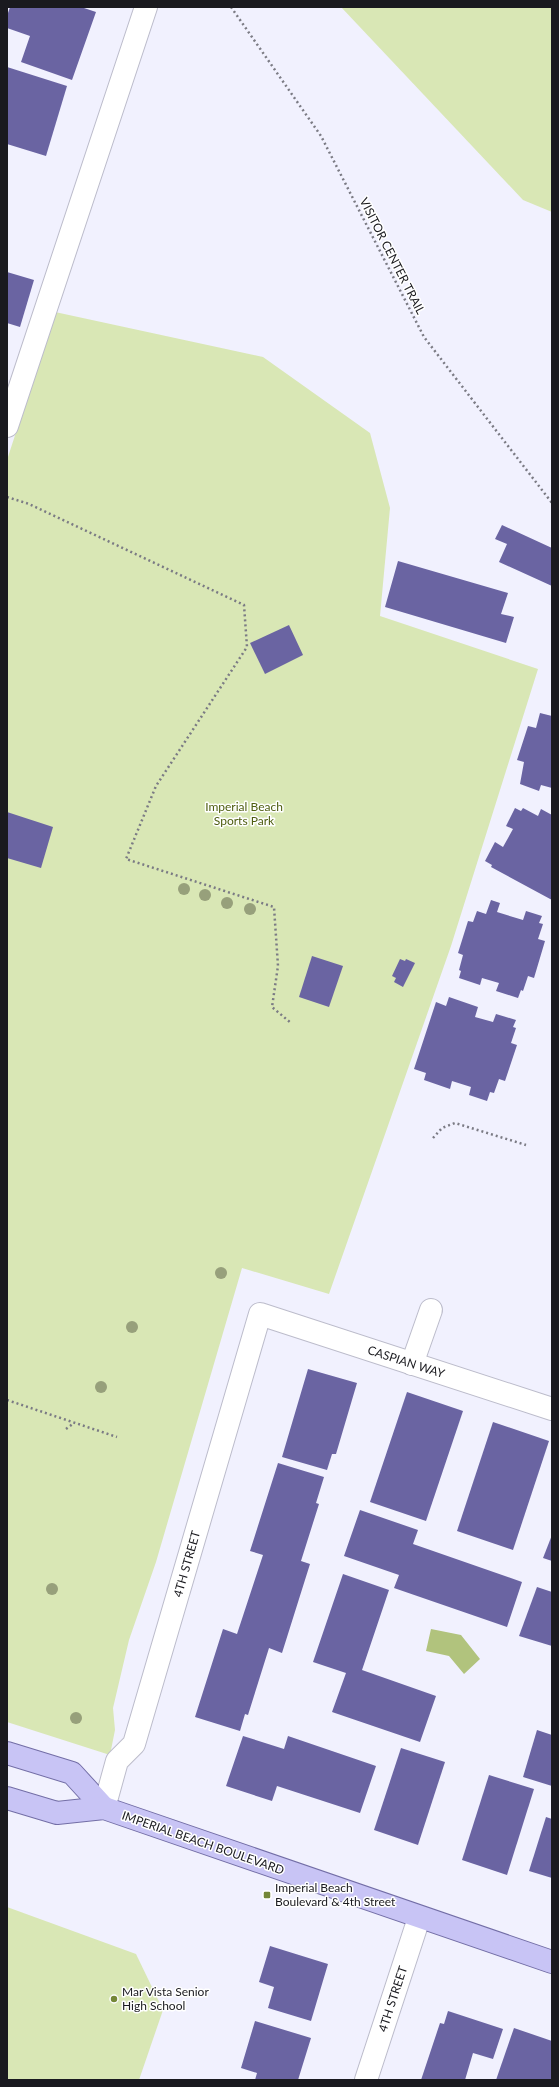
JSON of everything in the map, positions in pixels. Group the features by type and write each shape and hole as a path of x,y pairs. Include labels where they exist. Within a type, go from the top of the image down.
{"main road":[{"name":"IMPERIAL BEACH BOULEVARD","path":"7,1753 72,1772 104,1808"},
{"name":"IMPERIAL BEACH BOULEVARD","path":"7,1798 57,1813 104,1808 419,1918 552,1962"}],"street":[{"path":"7,426 146,7"},
{"path":"412,1364 431,1310"},
{"name":"CASPIAN WAY","path":"260,1314 552,1409"},
{"name":"4TH STREET","path":"104,1808 117,1761 134,1744 260,1314"},
{"name":"4TH STREET","path":"366,2080 419,1918"}],"path":[{"name":"VISITOR CENTER TRAIL","path":"231,7 321,136 424,337 552,503"},
{"path":"7,497 29,504 244,605 247,647 156,786 126,859 274,907 278,966 272,1007 291,1023"},
{"path":"433,1138 442,1128 456,1123 526,1145"},
{"path":"7,1400 117,1437"},
{"path":"66,1429 74,1423"}],"green space":[{"path":"341,7 552,7 552,212 523,200"},
{"name":"Imperial Beach Sports Park","path":"55,312 263,357 370,433 390,508 380,616 538,669 451,946 329,1294 242,1268 156,1562 129,1640 113,1708 115,1730 110,1755 7,1722 7,460"},
{"path":"7,1907 136,1954 163,2010 139,2080 7,2080"}],"shaded area":[{"path":"431,1629 461,1635 480,1659 464,1674 449,1656 426,1651"}],"building":[{"path":"10,7 81,7 96,12 72,80 21,62 30,36 7,28 7,16"},
{"path":"7,67 67,86 46,156 7,144"},
{"path":"7,272 34,280 20,327 7,323"},
{"path":"502,525 552,548 552,586 499,562 507,544 495,539"},
{"path":"398,561 508,593 501,614 514,617 506,643 385,607"},
{"path":"289,625 303,655 265,674 250,643"},
{"path":"540,713 552,716 552,788 541,785 539,791 520,784 524,762 517,760 528,726 536,728"},
{"path":"515,808 521,811 523,808 538,816 541,809 552,815 552,900 491,867 492,865 485,861 495,842 503,847 513,829 506,826"},
{"path":"7,812 53,827 41,868 7,858"},
{"path":"491,900 500,903 497,912 523,920 526,911 542,916 539,923 543,924 538,939 545,941 534,978 528,976 523,991 521,990 518,998 496,991 499,983 482,978 480,985 459,978 461,971 459,970 463,955 458,953 468,921 473,922 477,911 486,914"},
{"path":"312,956 343,966 329,1007 299,997"},
{"path":"400,959 405,961 406,959 415,963 403,987 394,982 396,978 392,976"},
{"path":"449,997 478,1007 475,1017 493,1022 496,1014 516,1020 513,1027 516,1028 511,1043 517,1045 505,1081 499,1079 494,1093 490,1092 487,1101 469,1095 471,1087 452,1081 450,1089 424,1080 426,1073 414,1069 436,1002 446,1006"},
{"path":"308,1369 357,1383 336,1454 332,1454 327,1470 282,1457"},
{"path":"407,1392 463,1411 426,1521 370,1502"},
{"path":"493,1422 549,1441 513,1550 457,1531"},
{"path":"278,1463 324,1477 316,1503 319,1504 301,1561 310,1564 282,1653 269,1648 248,1715 245,1714 240,1731 195,1717 223,1629 237,1634 263,1555 250,1551"},
{"path":"360,1510 418,1530 413,1544 522,1582 507,1627 394,1588 399,1575 344,1556"},
{"path":"552,1535 552,1561 543,1558"},
{"path":"343,1574 389,1590 362,1670 436,1696 420,1742 332,1712 346,1673 313,1662"},
{"path":"537,1587 552,1592 552,1646 519,1636"},
{"path":"537,1730 552,1735 552,1786 523,1777"},
{"path":"243,1736 284,1749 288,1736 376,1766 360,1813 277,1786 272,1801 226,1786"},
{"path":"401,1748 445,1762 418,1845 374,1830"},
{"path":"489,1775 534,1789 507,1875 462,1860"},
{"path":"546,1817 552,1819 552,1878 529,1871"},
{"path":"270,1946 328,1964 311,2021 268,2008 274,1987 259,1982"},
{"path":"448,2011 503,2029 493,2059 473,2053 465,2080 421,2080 440,2023 444,2024"},
{"path":"255,2021 311,2038 298,2080 255,2080 257,2073 241,2068"},
{"path":"514,2028 552,2041 552,2080 496,2080"}],"place":[{"name":"Imperial Beach Boulevard & 4th Street","path":"267,1895"},
{"name":"Mar Vista Senior High School","path":"114,1999"}]}
